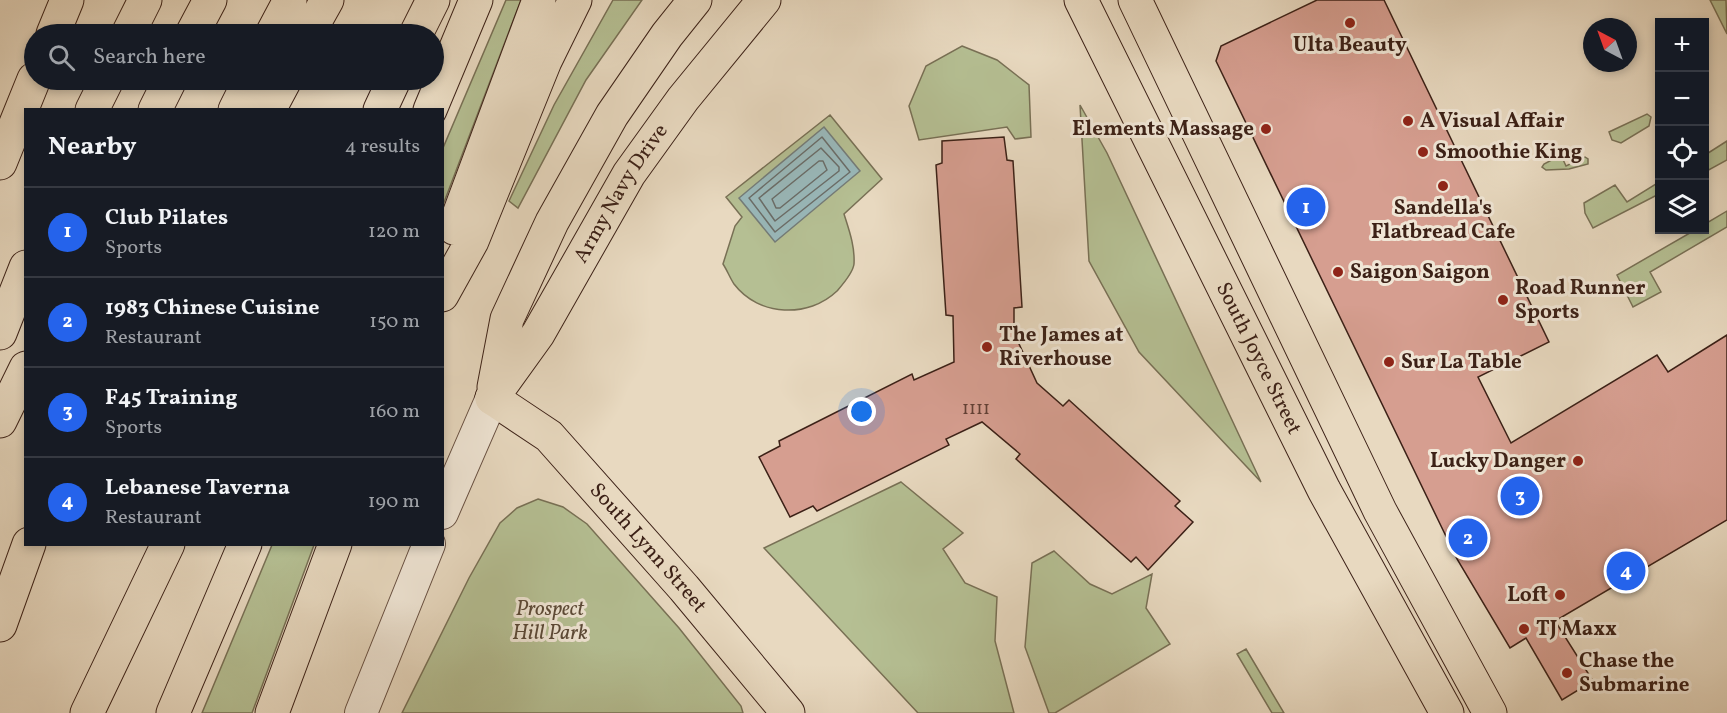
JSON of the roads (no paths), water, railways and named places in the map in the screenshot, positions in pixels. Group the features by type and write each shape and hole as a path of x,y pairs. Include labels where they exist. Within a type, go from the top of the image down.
{"main road":[{"path":"57,24 67,0"},
{"path":"133,24 145,0"},
{"path":"197,24 210,0"},
{"path":"277,24 290,0"},
{"path":"314,24 327,0"},
{"path":"421,24 433,0"},
{"path":"444,77 476,0"},
{"path":"444,252 539,0"},
{"path":"444,291 472,242 545,62 575,0"},
{"name":"Army Navy Drive","path":"492,398 507,319 552,222 617,107 667,34 695,0"},
{"name":"Army Navy Drive","path":"492,398 538,334 628,174 683,99 764,0"},
{"name":"South Joyce Street","path":"1082,0 1324,490 1448,713"},
{"name":"South Joyce Street","path":"1135,0 1380,512 1461,664 1490,713"},
{"path":"0,163 30,90"},
{"path":"93,108 102,90"},
{"path":"156,108 165,90"},
{"path":"236,108 245,90"},
{"path":"270,108 280,90"},
{"path":"381,108 389,90"},
{"path":"431,108 438,90"},
{"path":"0,333 24,272"},
{"path":"0,421 24,372"},
{"name":"South Lynn Street","path":"492,398 549,436 692,597 788,713"},
{"path":"0,625 28,546"},
{"path":"87,713 167,546"},
{"path":"173,713 243,546"},
{"path":"276,706 334,546"}],"street":[{"name":"Army Navy Drive","path":"444,508 492,398"},
{"path":"361,713 428,546"}],"water":[{"path":"824,127 860,171 775,242 739,198"}],"place":[{"name":"Ulta Beauty","path":"1350,23"},
{"name":"A Visual Affair","path":"1408,121"},
{"name":"Elements Massage","path":"1266,129"},
{"name":"Smoothie King","path":"1423,152"},
{"name":"Sandella's Flatbread Cafe","path":"1443,186"},
{"name":"Club Pilates","path":"1306,207"},
{"name":"Saigon Saigon","path":"1338,272"},
{"name":"Road Runner Sports","path":"1503,300"},
{"name":"The James at Riverhouse","path":"987,347"},
{"name":"Sur La Table","path":"1389,362"},
{"name":"Lucky Danger","path":"1578,461"},
{"name":"F45 Training","path":"1520,496"},
{"name":"1983 Chinese Cuisine","path":"1468,538"},
{"name":"Lebanese Taverna","path":"1626,571"},
{"name":"Loft","path":"1560,595"},
{"name":"TJ Maxx","path":"1524,629"},
{"name":"Chase the Submarine","path":"1567,673"}],"park label":[{"name":"Prospect Hill Park","path":"550,621"}]}
